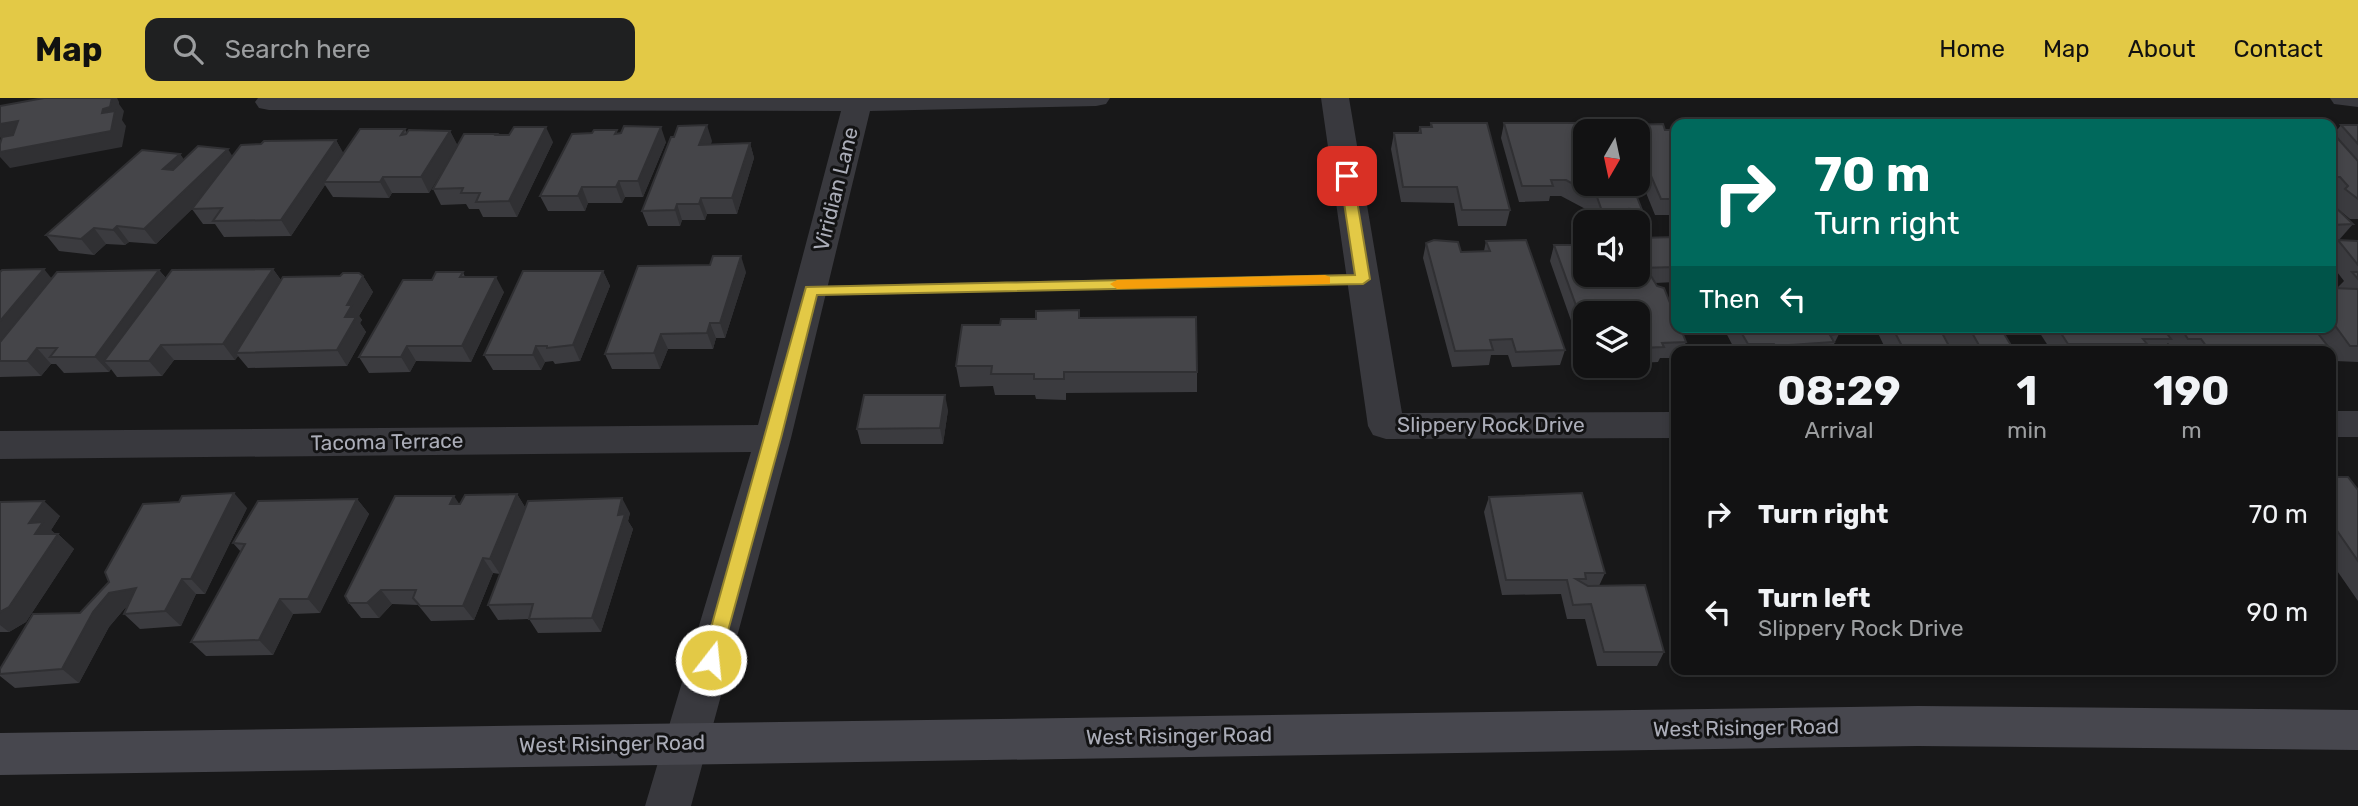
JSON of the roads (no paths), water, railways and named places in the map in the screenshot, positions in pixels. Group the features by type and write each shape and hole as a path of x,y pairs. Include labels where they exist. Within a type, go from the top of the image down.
{"main road":[{"name":"West Risinger Road","path":"0,754 1918,726 2358,730"}],"street":[{"path":"269,102 1096,98"},
{"name":"Slippery Rock Drive","path":"1335,98 1386,426 1671,425"},
{"path":"2344,98 2358,99"},
{"name":"Viridian Lane","path":"668,806 773,438 858,100"},
{"path":"2336,424 2358,424"},
{"name":"Tacoma Terrace","path":"0,445 773,438"}],"lane":[{"path":"811,290 1363,279"}]}
